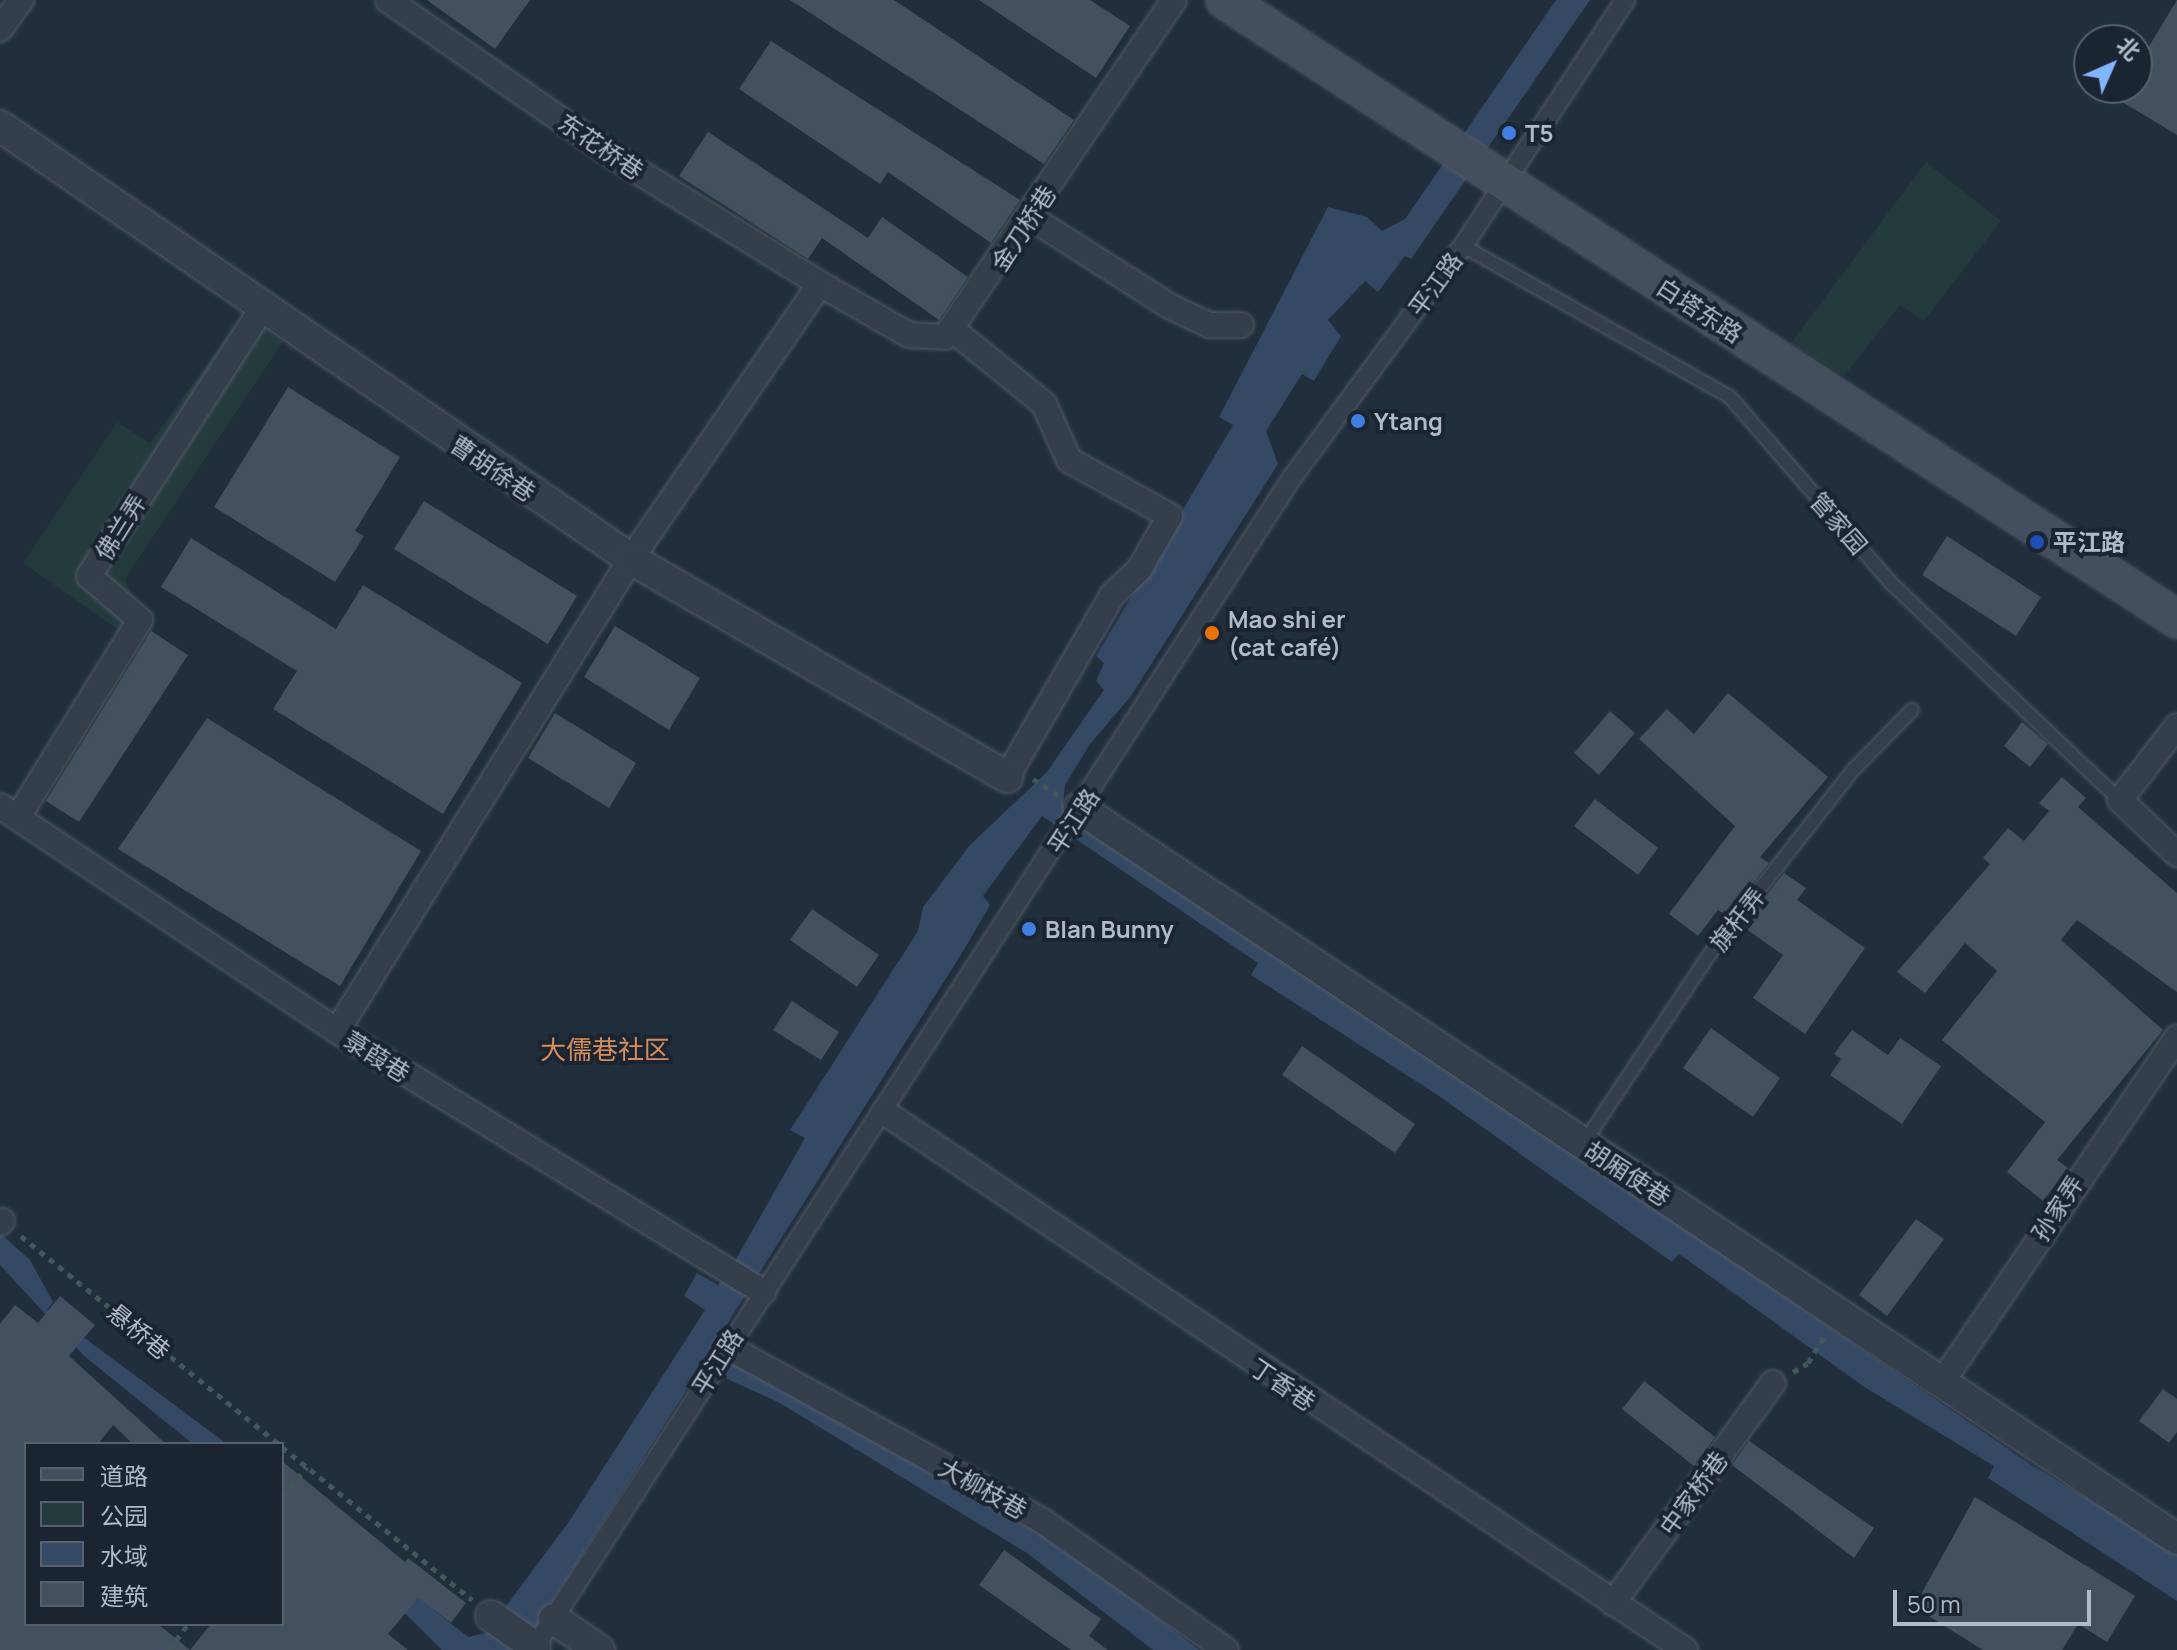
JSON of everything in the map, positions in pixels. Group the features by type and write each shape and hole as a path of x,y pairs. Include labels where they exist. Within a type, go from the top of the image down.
{"main road":[{"name":"白塔东路","path":"1225,0 2177,619"}],"street":[{"path":"0,29 21,0"},
{"name":"东花桥巷","path":"388,0 613,156 820,284"},
{"name":"金刀桥巷","path":"953,330 1174,0"},
{"name":"平江路","path":"541,1636 760,1290 884,1112 1291,479 1463,246 1498,179 1625,0"},
{"name":"曹胡徐巷","path":"0,126 631,559 1019,778"},
{"path":"1030,217 1171,307 1209,325 1241,325"},
{"path":"337,1031 631,559 820,284 909,335 945,337 953,330 1044,404 1069,460 1170,516 1139,570 1113,594 1019,778"},
{"name":"佛兰弄","path":"9,812 140,620 89,576 263,307"},
{"path":"2120,800 2177,726"},
{"name":"管家园","path":"2120,800 2177,854"},
{"name":"胡厢使巷","path":"1080,810 2177,1539"},
{"name":"菉葭巷","path":"9,812 337,1031 760,1290"},
{"name":"孙家弄","path":"1942,1382 2177,1037"},
{"name":"丁香巷","path":"884,1112 1362,1438 1598,1587 1613,1603 1685,1650"},
{"name":"大柳枝巷","path":"719,1358 1041,1520 1226,1650"},
{"name":"中家桥巷","path":"1613,1603 1773,1383"},
{"path":"491,1616 541,1636 599,1650"}],"lane":[{"name":"管家园","path":"1463,246 1730,397 1891,583 2120,800"},
{"name":"旗杆弄","path":"1583,1144 1715,946 1854,769 1912,710"}],"path":[{"path":"1019,778 1050,789"},
{"name":"悬桥巷","path":"1,1222 276,1442"},
{"path":"1808,1363 1827,1332"},
{"name":"悬桥巷","path":"284,1448 491,1616"},
{"path":"284,1494 307,1467"},
{"path":"169,1650 187,1626"}],"green space":[{"path":"1926,162 2001,221 1924,321 1900,305 1844,376 1791,343"},
{"path":"243,315 283,342 125,579 138,614 124,634 23,563 117,422 150,443"}],"water":[{"path":"1556,0 1590,0 1411,259 1405,256 1378,292 1365,281 1328,320 1341,336 1314,381 1302,374 1266,431 1278,464 1131,696 1090,744 1065,785 1063,804 2030,1464 2177,1553 2177,1601 1988,1478 1994,1466 1866,1388 1679,1254 1672,1262 1436,1094 1251,975 1258,963 1042,816 983,896 990,905 962,953 710,1351 1067,1549 1199,1650 1153,1650 1027,1553 778,1402 701,1367 542,1618 584,1650 572,1650 537,1626 520,1650 442,1650 284,1493 468,1637 486,1633 568,1523 705,1310 684,1296 697,1273 718,1285 727,1275 805,1138 790,1130 918,931 923,907 969,846 1046,773 1104,690 1096,681 1104,663 1096,656 1233,425 1219,417 1328,207 1367,217 1382,231 1405,219"},
{"path":"0,1233 30,1260 53,1302 47,1310 224,1442 191,1442 83,1355 0,1265"}],"building":[{"path":"427,0 530,0 495,49"},
{"path":"790,0 894,0 1074,120 1044,164"},
{"path":"979,0 1090,0 1130,26 1096,78"},
{"path":"2177,0 2177,135 2126,104 2153,104 2153,40"},
{"path":"771,41 1020,200 991,243 888,172 880,184 739,89"},
{"path":"708,132 868,238 882,217 968,277 939,320 822,238 808,259 679,176"},
{"path":"288,387 400,457 355,531 364,536 335,582 214,507"},
{"path":"424,501 577,596 548,644 394,549"},
{"path":"1947,536 2041,597 2016,636 1922,575"},
{"path":"191,538 336,629 363,585 522,683 443,814 273,709 297,671 161,587"},
{"path":"615,626 700,678 669,730 584,677"},
{"path":"151,631 188,655 79,822 46,801"},
{"path":"1728,693 1828,777 1760,857 1769,863 1727,916 1718,910 1698,936 1669,914 1735,826 1639,739 1667,709 1694,734"},
{"path":"1610,711 1635,733 1599,775 1574,753"},
{"path":"555,713 636,763 609,808 528,758"},
{"path":"207,718 421,851 340,986 118,849"},
{"path":"2022,722 2048,744 2030,767 2004,746"},
{"path":"2062,777 2086,798 2078,807 2177,893 2177,992 2077,920 2061,940 2163,1030 2057,1160 2068,1168 2043,1201 2007,1172 2045,1122 1942,1040 1997,971 1965,943 1925,993 1897,972 1990,864 1983,858 2008,828 2024,841 2049,811 2039,803"},
{"path":"1595,799 1658,848 1638,875 1574,826"},
{"path":"1784,873 1806,888 1797,900 1865,948 1805,1034 1753,998 1783,955 1742,926"},
{"path":"812,909 879,955 857,987 790,940"},
{"path":"792,1001 839,1032 821,1060 773,1030"},
{"path":"1711,1028 1780,1078 1753,1117 1683,1068"},
{"path":"1852,1030 1888,1055 1900,1038 1941,1066 1902,1124 1830,1075 1841,1059 1834,1054"},
{"path":"1302,1046 1415,1124 1395,1153 1282,1075"},
{"path":"1916,1219 1944,1239 1887,1316 1859,1295"},
{"path":"60,1296 95,1325 69,1356 164,1442 131,1442 113,1425 100,1442 24,1442 24,1626 160,1626 190,1650 0,1650 0,1324 15,1305 38,1323"},
{"path":"1644,1381 1715,1437 1694,1466 1622,1409"},
{"path":"2163,1389 2177,1399 2177,1432 2169,1443 2139,1421"},
{"path":"1749,1441 1874,1528 1854,1558 1732,1465"},
{"path":"284,1463 405,1562 408,1558 466,1603 451,1623 418,1598 388,1634 408,1650 190,1650 209,1626 284,1626"},
{"path":"1975,1497 2135,1596 2107,1642 2078,1624 2062,1650 1983,1650 1914,1607"},
{"path":"1004,1550 1101,1619 1089,1636 1108,1650 1071,1650 979,1585"}],"place":[{"name":"T5","path":"1509,133"},
{"name":"Ytang","path":"1358,421"},
{"name":"平江路","path":"2037,542"},
{"name":"Mao shi er (cat café)","path":"1212,633"},
{"name":"Blan Bunny","path":"1029,929"}],"district":[{"name":"大儒巷社区","path":"605,1050"}]}
